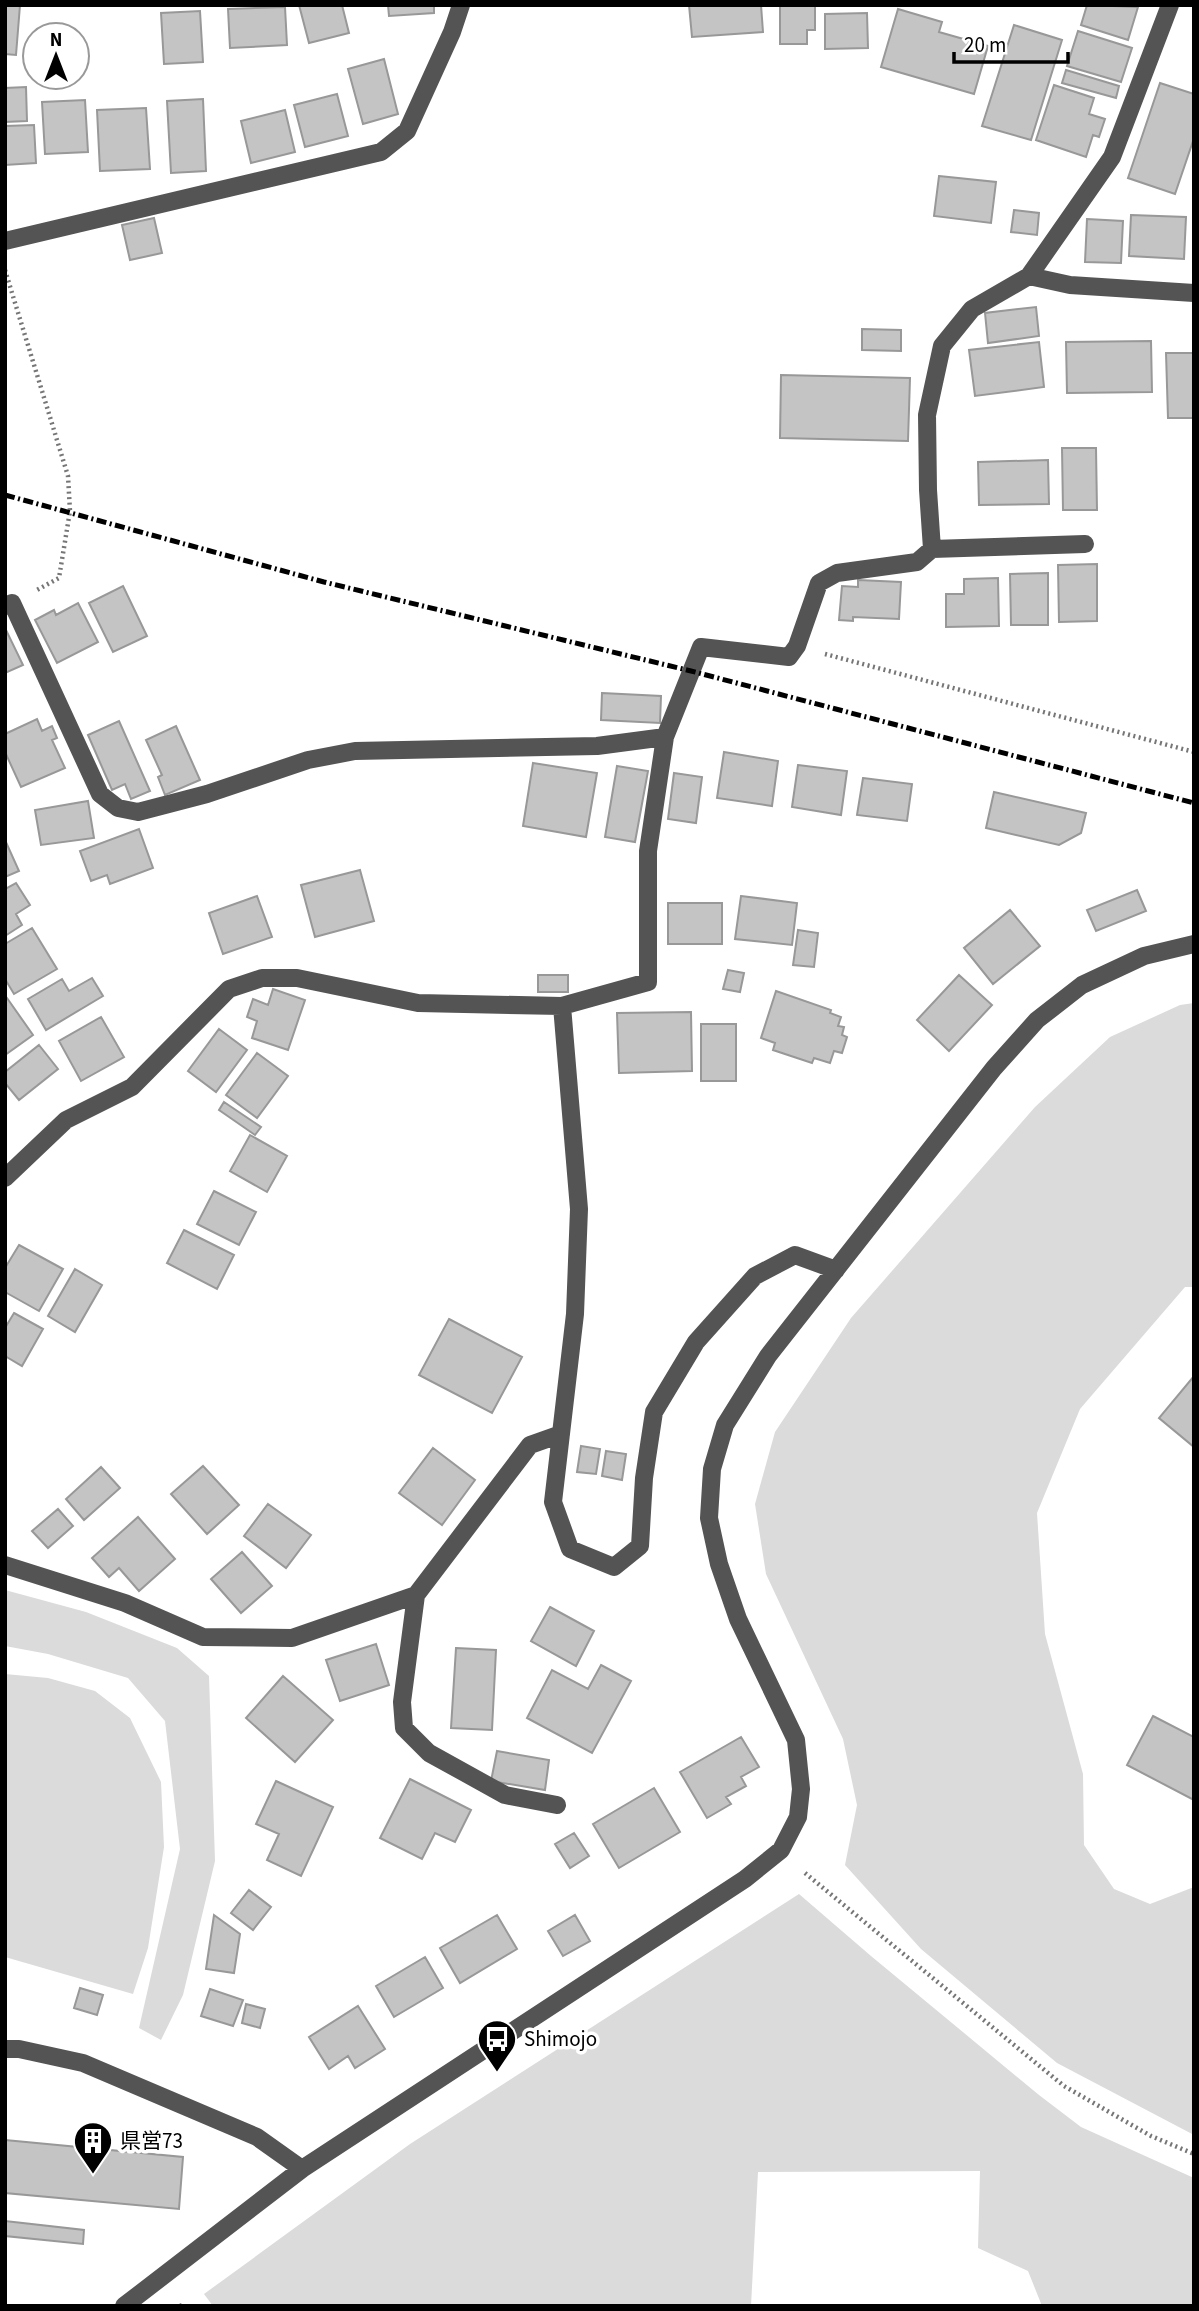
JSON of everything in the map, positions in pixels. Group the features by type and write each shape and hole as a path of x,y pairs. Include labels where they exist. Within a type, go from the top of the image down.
{"street":[{"path":"5,241 381,152 407,131 452,32 461,5"},
{"path":"932,549 927,415 942,346 972,309 1029,276 1112,158 1170,5"},
{"path":"1029,276 1070,285 1194,293"},
{"path":"5,1178 66,1120 132,1087 229,989 262,978 297,978 418,1003 562,1006 648,982 648,851 665,737 701,647 789,657 797,646 819,583 837,573 917,562 932,549 1084,544"},
{"path":"9,605 100,794 118,808 138,811 207,794 308,760 355,751 597,746 665,737"},
{"path":"124,2306 302,2169 734,1887 781,1850 798,1817 801,1789 796,1740 738,1619 719,1564 709,1518 712,1469 725,1425 768,1356 994,1068 1037,1020 1082,985 1144,956 1194,944"},
{"path":"562,1006 579,1209 575,1314 554,1502 570,1549 614,1567 640,1546 644,1478 654,1412 696,1342 755,1276 795,1255 836,1270"},
{"path":"557,1805 505,1795 429,1753 404,1728 402,1702 416,1595 530,1445 561,1434"},
{"path":"5,1565 125,1603 203,1637 292,1638 416,1595"},
{"path":"5,2049 19,2049 83,2063 257,2137 302,2169"}],"path":[{"path":"5,270 68,476 70,511 59,578 9,605"},
{"path":"797,646 1194,752"},
{"path":"805,1873 1063,2086 1151,2136 1194,2154"}],"shaded area":[{"path":"1194,1003 1194,1287 1185,1287 1080,1409 1037,1513 1045,1634 1083,1774 1084,1845 1114,1889 1150,1904 1194,1887 1194,2135 1057,2063 921,1949 845,1865 857,1805 843,1739 766,1574 755,1504 775,1432 851,1318 1035,1107 1110,1037 1180,1005"},
{"path":"5,1590 86,1612 177,1648 209,1676 215,1861 183,1995 161,2040 139,2028 180,1849 165,1721 128,1678 48,1654 5,1646"},
{"path":"5,1674 48,1678 95,1691 130,1718 161,1782 164,1847 148,1948 133,1994 5,1957"},
{"path":"799,1894 1081,2127 1194,2178 1194,2306 1042,2306 1028,2271 978,2248 980,2171 758,2172 751,2306 213,2306 204,2294 410,2144"}],"building":[{"path":"5,5 20,5 16,55 5,54"},
{"path":"299,5 342,5 349,33 309,43"},
{"path":"388,5 434,5 434,13 389,16"},
{"path":"689,5 761,5 763,32 692,37"},
{"path":"780,5 815,5 815,30 807,30 807,44 780,44"},
{"path":"1087,5 1138,7 1128,40 1081,25"},
{"path":"285,7 287,45 230,48 228,9"},
{"path":"898,9 942,22 939,32 988,46 974,94 881,67"},
{"path":"200,11 203,62 164,64 161,13"},
{"path":"867,13 868,48 825,49 825,14"},
{"path":"1014,25 1062,40 1031,140 982,126"},
{"path":"1078,31 1132,48 1121,82 1067,66"},
{"path":"384,59 398,114 363,124 348,69"},
{"path":"1066,70 1119,86 1116,98 1062,83"},
{"path":"1160,83 1194,94 1194,138 1175,194 1128,178"},
{"path":"1054,85 1094,98 1089,114 1105,119 1099,137 1093,135 1086,157 1036,140"},
{"path":"21,87 21,91 26,91 27,121 5,122 5,88"},
{"path":"337,94 348,136 305,147 294,105"},
{"path":"203,99 206,171 171,173 167,101"},
{"path":"85,100 88,152 45,154 42,102"},
{"path":"146,108 150,169 100,171 97,110"},
{"path":"285,110 295,152 251,163 241,121"},
{"path":"34,125 36,163 5,165 5,126"},
{"path":"939,176 996,182 991,223 934,216"},
{"path":"1014,210 1039,213 1037,235 1011,232"},
{"path":"1131,215 1186,217 1184,259 1129,256"},
{"path":"154,218 162,253 130,260 122,225"},
{"path":"1087,219 1123,221 1121,263 1085,262"},
{"path":"1036,307 1039,336 988,343 985,313"},
{"path":"862,329 901,330 901,351 862,350"},
{"path":"1151,341 1152,392 1067,393 1066,342"},
{"path":"1039,342 1044,387 975,396 969,350"},
{"path":"1166,353 1194,353 1194,418 1168,418"},
{"path":"781,375 910,378 908,441 780,438"},
{"path":"1062,448 1096,448 1097,510 1063,510"},
{"path":"1048,460 1049,504 979,505 978,462"},
{"path":"1097,564 1097,621 1059,622 1058,565"},
{"path":"1048,573 1048,625 1011,625 1010,574"},
{"path":"998,578 999,626 946,627 946,594 964,594 964,579"},
{"path":"858,580 901,582 899,619 853,617 853,621 839,620 842,586 858,587"},
{"path":"123,586 147,636 113,652 89,603"},
{"path":"78,603 98,642 57,663 35,620 54,610 56,615"},
{"path":"5,628 23,665 5,673"},
{"path":"602,693 661,696 660,723 601,720"},
{"path":"37,719 42,731 52,726 57,738 52,740 65,768 21,787 5,752 5,734"},
{"path":"119,721 150,791 131,799 125,784 112,790 88,735"},
{"path":"176,726 200,780 165,795 158,777 162,775 146,740"},
{"path":"724,752 778,761 772,806 717,798"},
{"path":"533,763 597,773 586,837 523,826"},
{"path":"798,765 847,771 841,815 792,807"},
{"path":"617,766 648,771 635,842 605,837"},
{"path":"674,773 702,777 696,823 668,819"},
{"path":"863,778 912,784 907,821 857,815"},
{"path":"994,792 1086,813 1081,833 1059,845 986,828"},
{"path":"88,801 94,838 41,845 35,810"},
{"path":"139,829 153,868 110,884 107,875 91,881 80,851"},
{"path":"5,840 19,871 5,877"},
{"path":"360,870 374,921 315,937 301,885"},
{"path":"16,883 30,905 16,914 22,925 5,936 5,889"},
{"path":"1137,890 1146,911 1096,931 1087,910"},
{"path":"257,896 272,937 223,954 209,913"},
{"path":"741,896 797,903 792,945 735,939"},
{"path":"668,903 722,903 722,944 668,944"},
{"path":"1010,910 1040,946 993,984 964,948"},
{"path":"32,928 57,969 14,994 5,979 5,944"},
{"path":"798,930 818,933 814,967 793,965"},
{"path":"728,970 744,973 740,992 723,989"},
{"path":"538,975 568,975 568,992 538,992"},
{"path":"959,975 992,1005 949,1051 917,1020"},
{"path":"92,978 103,996 46,1030 28,999 62,979 69,991"},
{"path":"273,989 305,1000 288,1050 252,1038 257,1021 247,1017 253,999 268,1005"},
{"path":"776,991 831,1010 830,1013 841,1017 838,1026 844,1027 842,1035 847,1037 842,1053 834,1051 830,1063 814,1058 812,1063 773,1050 775,1043 761,1038"},
{"path":"7,998 33,1035 5,1055 5,999"},
{"path":"691,1012 692,1071 619,1073 617,1013"},
{"path":"101,1017 124,1057 81,1081 59,1041"},
{"path":"701,1024 736,1024 736,1081 701,1081"},
{"path":"219,1029 247,1050 216,1092 188,1071"},
{"path":"39,1045 58,1069 19,1100 5,1083 5,1072"},
{"path":"257,1053 288,1076 257,1118 226,1095"},
{"path":"224,1102 261,1127 255,1135 219,1110"},
{"path":"250,1135 287,1156 267,1192 230,1171"},
{"path":"214,1191 256,1212 239,1245 197,1224"},
{"path":"184,1230 234,1255 217,1289 167,1263"},
{"path":"19,1245 63,1269 39,1311 5,1292 5,1268"},
{"path":"75,1269 102,1285 75,1332 48,1316"},
{"path":"14,1313 43,1329 22,1366 5,1356 5,1328"},
{"path":"449,1319 522,1357 492,1413 419,1375"},
{"path":"1194,1376 1194,1447 1159,1418"},
{"path":"581,1446 600,1449 596,1474 577,1472"},
{"path":"433,1448 475,1480 442,1525 399,1493"},
{"path":"606,1451 626,1454 622,1480 602,1476"},
{"path":"203,1466 239,1505 207,1534 171,1494"},
{"path":"101,1467 120,1488 84,1520 66,1499"},
{"path":"268,1504 311,1535 286,1568 244,1536"},
{"path":"58,1509 73,1526 48,1548 32,1531"},
{"path":"138,1517 175,1559 139,1591 119,1568 109,1577 92,1558"},
{"path":"242,1552 272,1586 241,1613 211,1579"},
{"path":"550,1607 594,1631 576,1666 531,1641"},
{"path":"376,1644 389,1685 340,1701 326,1660"},
{"path":"456,1648 496,1650 492,1730 451,1728"},
{"path":"601,1665 631,1681 592,1753 527,1718 552,1670 588,1689"},
{"path":"283,1676 333,1720 295,1762 246,1718"},
{"path":"1153,1716 1194,1737 1194,1800 1127,1765"},
{"path":"741,1737 759,1767 741,1777 746,1786 726,1797 731,1804 707,1818 680,1772"},
{"path":"497,1751 549,1760 545,1790 491,1781"},
{"path":"410,1779 471,1810 455,1842 435,1833 422,1859 380,1838"},
{"path":"276,1781 333,1807 301,1876 267,1860 279,1834 256,1824"},
{"path":"654,1788 680,1832 619,1868 593,1824"},
{"path":"574,1833 589,1856 570,1868 555,1844"},
{"path":"249,1890 271,1907 253,1930 231,1913"},
{"path":"214,1915 240,1934 234,1973 206,1969"},
{"path":"497,1915 517,1949 460,1983 440,1948"},
{"path":"575,1915 590,1941 563,1956 548,1931"},
{"path":"425,1957 443,1988 394,2017 376,1986"},
{"path":"80,1988 103,1995 97,2015 74,2008"},
{"path":"210,1989 243,2000 233,2026 201,2016"},
{"path":"246,2004 265,2009 260,2028 242,2023"},
{"path":"358,2006 385,2049 355,2068 348,2056 329,2069 309,2037"},
{"name":"県営73","path":"5,2140 183,2157 179,2209 5,2193"},
{"path":"5,2221 84,2230 83,2244 5,2236"}],"railway":[{"path":"5,495 324,582 691,671 1194,803"}],"place":[{"name":"Shimojo","path":"497,2073"},
{"name":"県営73","path":"93,2175"}]}
